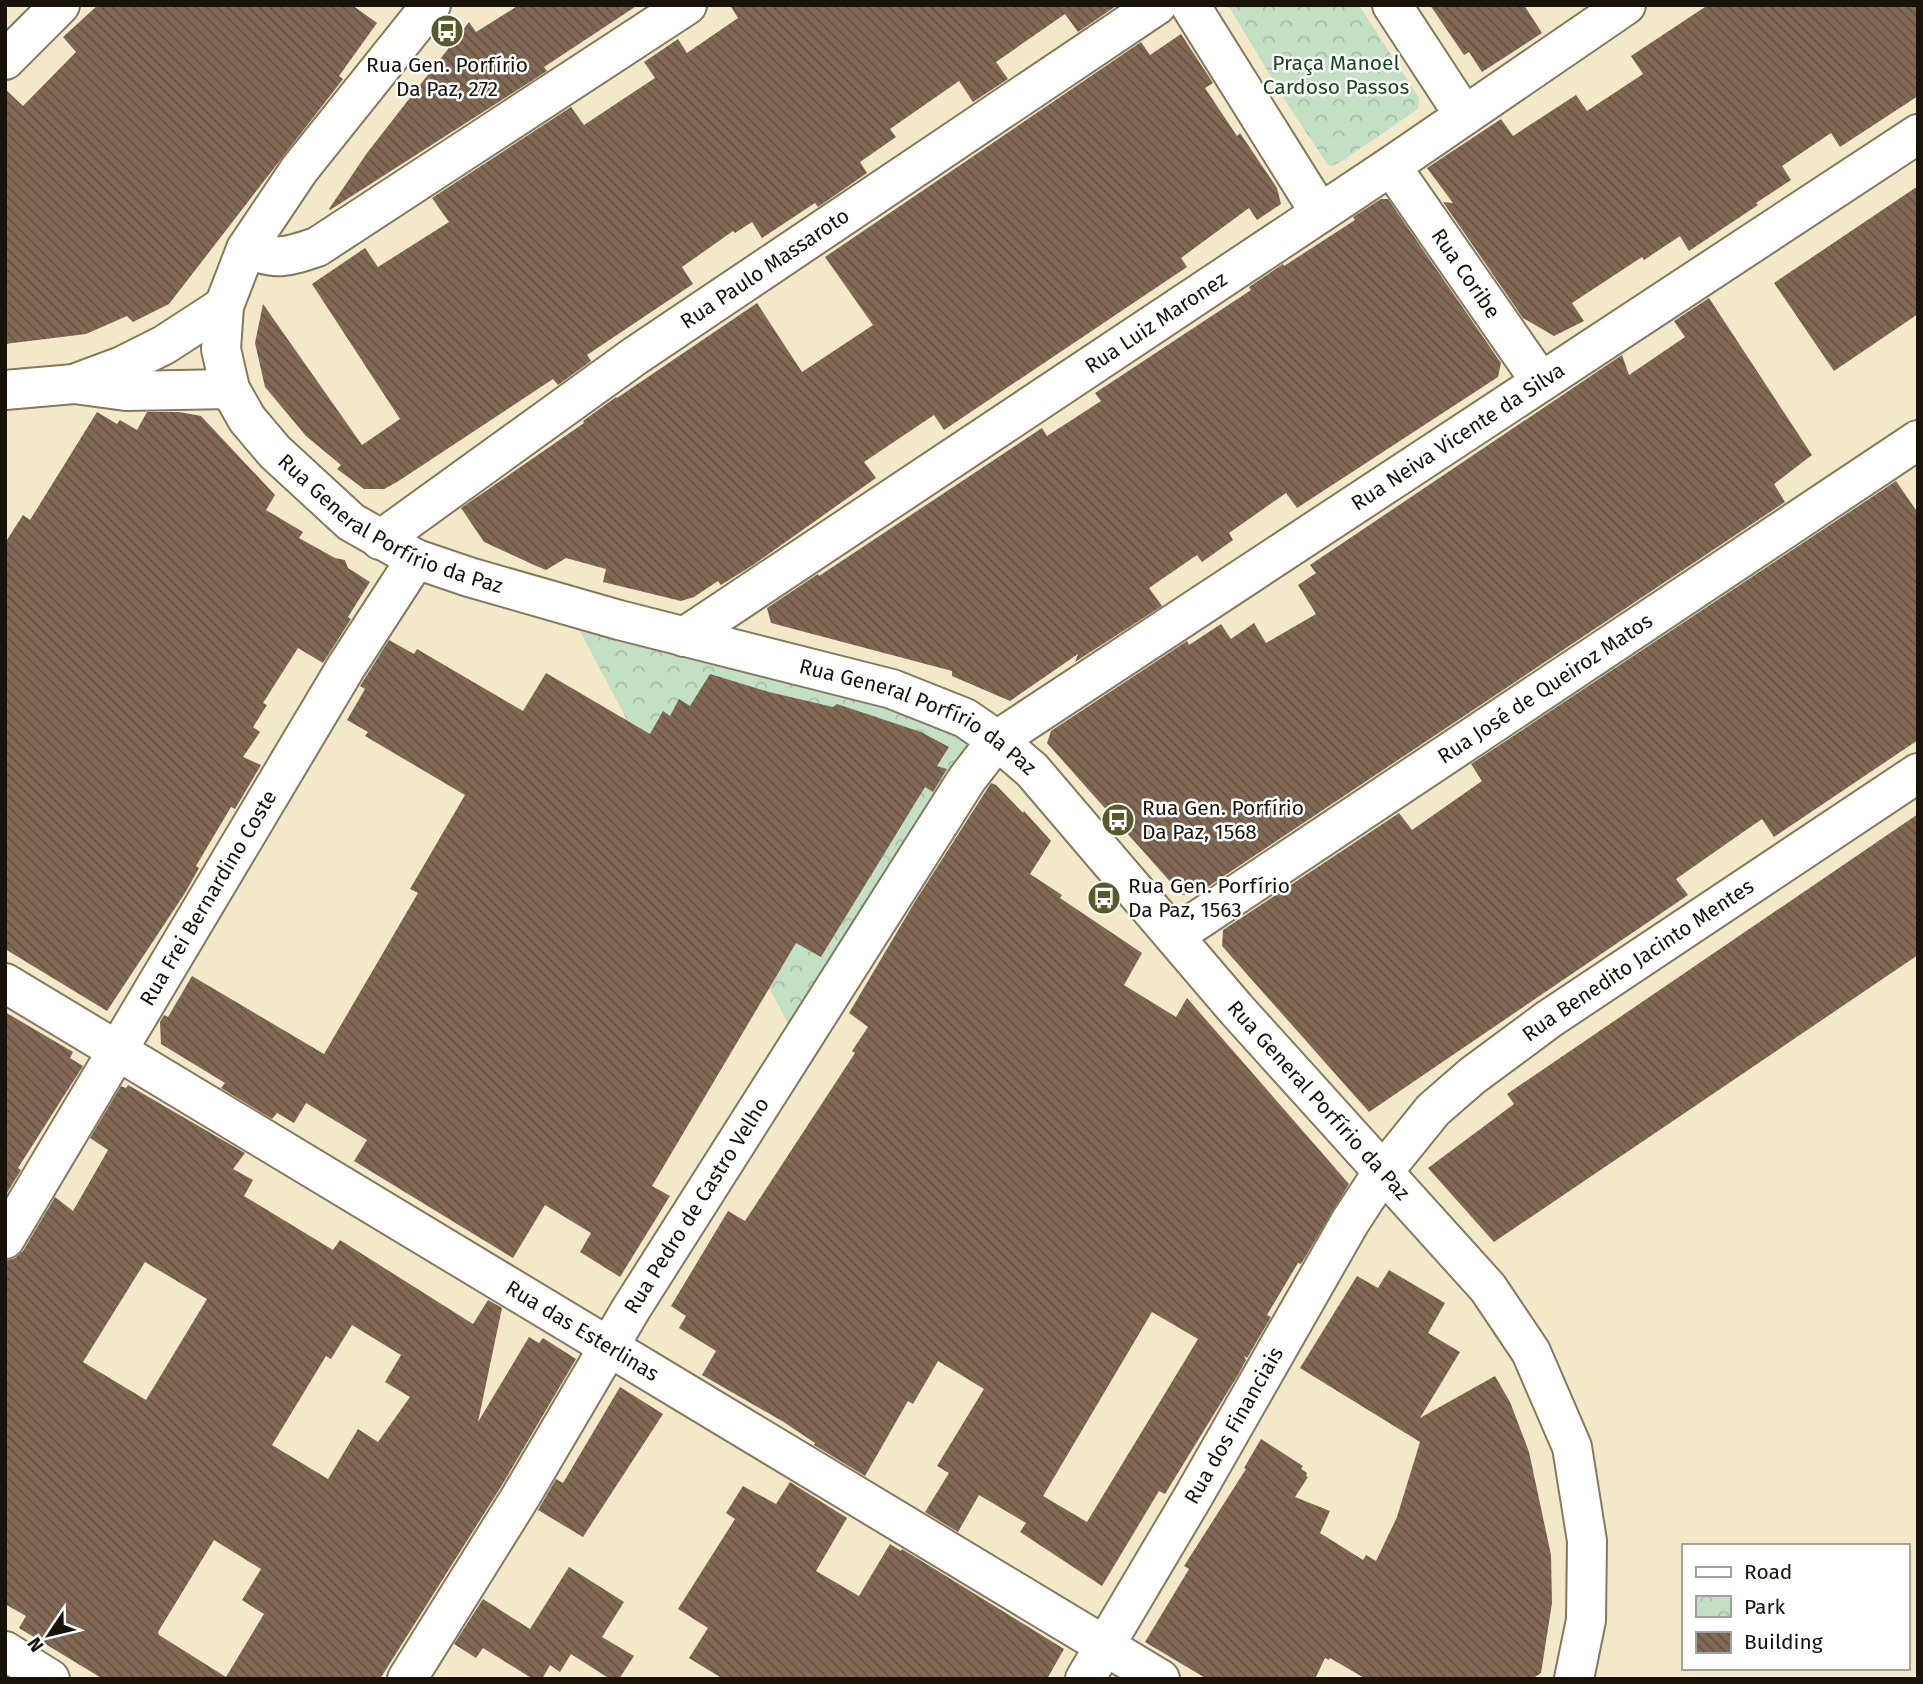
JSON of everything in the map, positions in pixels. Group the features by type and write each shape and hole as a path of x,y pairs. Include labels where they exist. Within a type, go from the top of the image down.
{"street":[{"path":"5,60 60,5"},
{"name":"Rua General Porfírio da Paz","path":"431,5 299,170 246,249 224,306 221,349 230,389 247,419 275,452 351,522 416,559 554,602 892,690 965,718 998,740 1032,770 1382,1173 1488,1288 1531,1352 1572,1447 1587,1541 1586,1620 1574,1679"},
{"path":"246,249 272,258 317,247 687,5"},
{"name":"Rua Paulo Massaroto","path":"380,540 635,356 1157,5"},
{"path":"1190,5 1320,213"},
{"path":"1392,5 1464,116"},
{"name":"Rua Luiz Maronez","path":"684,637 1391,166 1626,5"},
{"name":"Rua Neiva Vicente da Silva","path":"998,740 1918,134"},
{"name":"Rua Coribe","path":"1391,166 1541,382"},
{"path":"74,384 122,366 164,345 224,306"},
{"path":"5,390 74,384 126,391 230,389"},
{"name":"Rua José de Queiroz Matos","path":"1174,936 1918,440"},
{"name":"Rua Frei Bernardino Coste","path":"5,1239 346,667 416,559"},
{"name":"Rua Pedro de Castro Velho","path":"407,1679 521,1496 609,1347 882,911 967,779 998,740"},
{"name":"Rua Benedito Jacinto Mentes","path":"1382,1173 1433,1110 1472,1076 1549,1019 1918,773"},
{"name":"Rua das Esterlinas","path":"5,984 1160,1679"},
{"name":"Rua dos Financiais","path":"1085,1679 1350,1222 1382,1173"},
{"path":"5,1651 50,1679"}],"green space":[{"name":"Praça Manoel Cardoso Passos","path":"1228,5 1359,5 1419,98 1418,109 1342,161 1328,165 1286,102"},
{"path":"566,605 997,740 799,1044"}],"building":[{"path":"98,5 352,5 377,23 339,76 343,79 169,304 133,322 127,316 86,334 5,344 5,89 23,106 76,52 63,37"},
{"path":"519,5 638,5 544,67 547,71 330,210 367,153 469,22 476,32"},
{"path":"730,5 1116,6 1078,32 1065,14 996,62 1008,79 973,102 959,81 890,129 896,137 860,162 867,173 818,207 815,203 762,238 752,222 735,233 733,231 682,267 693,284 587,355 591,361 558,385 553,379 397,482 384,489 364,489 337,469 341,465 306,436 265,387 255,343 263,304 362,445 400,419 312,284 365,248 378,267 449,222 432,198 571,107 584,125 655,78 644,62 678,39 687,53 738,18"},
{"path":"1430,5 1524,5 1542,33 1482,72 1469,52 1464,55"},
{"path":"1708,5 1918,5 1918,96 1840,147 1831,133 1782,166 1791,180 1689,251 1680,236 1644,260 1642,257 1572,303 1584,321 1554,336 1523,318 1443,202 1453,203 1427,168 1501,119 1513,136 1576,95 1587,111 1643,74 1631,56"},
{"path":"1181,34 1213,83 1205,88 1237,136 1240,133 1277,188 1281,204 1257,220 1249,208 1181,258 1187,267 944,430 934,415 864,462 876,478 753,565 721,585 718,581 694,597 681,601 603,582 606,569 566,558 546,570 484,542 461,508 584,423 583,421 616,397 757,303 802,372 873,325 825,257 1141,42 1150,55"},
{"path":"1918,186 1918,314 1834,371 1774,283"},
{"path":"1381,199 1388,199 1501,363 1498,377 1297,508 1286,493 1229,533 1233,540 1202,562 1197,555 1149,588 1162,606 1075,662 1078,654 1010,701 952,676 952,671 771,623 767,608 1042,428 1047,436 1101,401 1095,393 1251,290 1249,287 1283,264 1284,266 1355,220 1353,217"},
{"path":"1709,298 1812,455 1774,484 1785,502 1200,892 1182,895 1047,743 1051,731 1187,641 1189,645 1221,624 1231,639 1254,623 1266,643 1316,614 1298,585 1316,573 1310,565 1622,355 1629,375 1685,337 1674,321"},
{"path":"97,412 117,424 120,420 137,430 147,412 179,412 201,416 275,495 266,510 303,532 299,538 335,558 345,560 348,568 370,582 348,617 351,619 323,663 298,648 263,703 267,705 253,727 260,732 243,757 261,765 235,809 231,807 196,866 199,868 185,893 107,1011 5,949 5,543 23,515 30,520"},
{"path":"1896,481 1918,513 1918,740 1774,837 1762,819 1676,879 1688,895 1369,1112 1222,946 1223,930 1399,813 1412,830 1482,781 1471,764"},
{"path":"389,640 414,654 417,649 523,711 546,673 650,734 663,711 670,716 679,699 690,706 710,674 769,692 833,707 837,704 921,732 949,747 937,766 947,769 933,792 925,787 821,957 796,943 652,1186 670,1196 620,1277 580,1252 591,1233 545,1205 513,1258 354,1161 367,1140 306,1103 294,1123 277,1113 272,1119 221,1088 225,1083 161,1044 160,1022 164,1015 168,1017 192,976 324,1054 418,893 410,889 465,795 365,736 368,732 347,720 365,689 360,686"},
{"path":"991,783 996,785 1051,841 1030,874 1062,895 1060,898 1142,953 1124,985 1176,1017 1187,998 1349,1184 1267,1315 1271,1317 1247,1358 1244,1356 1246,1360 1238,1375 1165,1494 1159,1491 1102,1586 1020,1532 1026,1523 979,1495 958,1532 925,1512 949,1473 937,1466 984,1389 938,1361 913,1404 908,1401 865,1476 814,1445 815,1443 782,1421 702,1375 716,1351 679,1328 686,1316 671,1306 728,1211 745,1221 855,1053 852,1051 868,1027 849,1013 916,900","holes":["1152,1312 1198,1339 1087,1522 1043,1496"]},
{"path":"1918,814 1918,955 1494,1242 1428,1168 1514,1104 1507,1094"},
{"path":"5,1012 73,1052 70,1058 83,1066 18,1168 21,1170 5,1196"},
{"path":"128,1085 245,1153 233,1169 253,1180 244,1196 333,1250 340,1240 473,1324 488,1300 502,1308 478,1422 529,1337 539,1343 543,1338 576,1359 502,1485 380,1679 103,1679 19,1628 26,1616 5,1604 5,1261 15,1258 23,1251 55,1197 73,1211 108,1150 90,1138 121,1086 126,1088","holes":["145,1262 207,1299 146,1400 83,1362","352,1325 401,1355 385,1382 410,1397 378,1442 358,1429 328,1479 272,1445 326,1356 331,1359","214,1540 261,1569 242,1600 264,1614 226,1677 158,1632"]},
{"path":"1389,1270 1445,1303 1428,1333 1460,1352 1420,1418 1495,1376 1510,1402 1529,1452 1551,1555 1552,1603 1541,1673 1532,1679 1366,1679 1330,1658 1325,1658 1315,1679 1207,1679 1145,1642 1189,1569 1184,1566 1246,1469 1244,1468 1261,1439 1303,1466 1301,1469 1308,1477 1295,1497 1330,1511 1320,1533 1363,1560 1366,1555 1376,1561 1397,1517 1420,1442 1300,1368 1357,1276 1378,1288"},
{"path":"620,1387 663,1414 583,1537 538,1510 556,1479 563,1483"},
{"path":"790,1482 847,1518 816,1571 859,1596 890,1544 901,1551 902,1549 1064,1649 1047,1679 723,1679 689,1658 708,1628 678,1609 735,1519 726,1513 743,1486 776,1504"},
{"path":"569,1567 624,1602 602,1637 634,1656 619,1679 610,1679 571,1654 560,1672 550,1665 542,1679 533,1679 483,1648 476,1658 454,1644 483,1599 530,1629"}],"place":[{"name":"Rua Gen. Porfírio Da Paz, 272","path":"447,31"},
{"name":"Rua Gen. Porfírio Da Paz, 1568","path":"1118,820"},
{"name":"Rua Gen. Porfírio Da Paz, 1563","path":"1104,898"}]}
